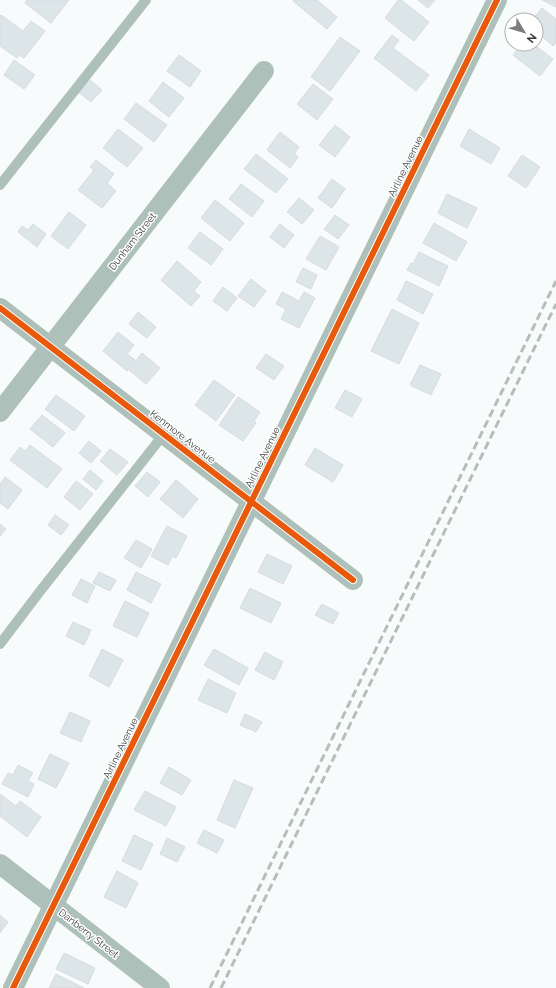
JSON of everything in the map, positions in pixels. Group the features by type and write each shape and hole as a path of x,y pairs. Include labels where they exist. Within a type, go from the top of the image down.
{"street":[{"name":"Airline Avenue","path":"13,988 497,0"},
{"name":"Dunham Street","path":"0,412 264,71"},
{"name":"Kenmore Avenue","path":"0,308 353,580"},
{"name":"Danberry Street","path":"0,864 160,988"}],"lane":[{"path":"0,185 146,0"},
{"path":"0,644 164,434"}],"building":[{"path":"27,0 69,0 51,23 25,3"},
{"path":"317,0 337,17 327,29 293,1"},
{"path":"398,0 401,0 429,22 414,41 385,18"},
{"path":"418,0 435,0 428,8"},
{"path":"542,0 556,0 556,7"},
{"path":"542,8 556,19 556,43 553,46 544,38 544,12 539,12"},
{"path":"1,15 23,31 31,21 45,31 24,58 19,55 17,58 0,46"},
{"path":"392,35 399,40 393,48 429,75 416,91 374,58"},
{"path":"340,37 360,51 330,91 311,77"},
{"path":"515,52 544,52 553,59 540,76 513,55"},
{"path":"179,55 201,71 190,87 167,71"},
{"path":"14,60 35,75 24,89 4,75"},
{"path":"89,79 102,90 91,102 78,92"},
{"path":"163,82 184,98 169,117 149,101"},
{"path":"313,84 333,99 317,120 297,104"},
{"path":"136,103 167,125 154,142 124,119"},
{"path":"335,125 350,137 335,157 319,145"},
{"path":"118,129 143,148 127,167 103,148"},
{"path":"469,129 500,148 491,164 460,146"},
{"path":"280,132 299,147 294,154 298,157 290,168 267,150"},
{"path":"256,154 288,179 276,193 244,169"},
{"path":"522,155 540,167 526,188 508,176"},
{"path":"96,160 114,174 107,183 116,191 102,208 78,190 94,170 90,167"},
{"path":"332,179 345,189 332,208 318,198"},
{"path":"241,184 264,201 252,217 229,199"},
{"path":"447,194 477,208 467,228 438,213"},
{"path":"299,198 314,210 302,224 287,212"},
{"path":"215,200 244,223 230,241 201,218"},
{"path":"69,212 86,225 68,249 51,236"},
{"path":"335,215 349,225 338,239 324,229"},
{"path":"434,223 467,242 456,261 423,243"},
{"path":"33,224 46,234 37,247 18,232 22,226 28,230"},
{"path":"280,224 294,235 284,248 270,237"},
{"path":"200,232 223,249 211,265 188,248"},
{"path":"320,236 339,247 326,270 306,259"},
{"path":"419,252 448,266 439,286 407,270 411,263 413,264"},
{"path":"177,261 201,282 194,291 200,296 191,306 161,280"},
{"path":"303,268 317,275 311,289 296,282"},
{"path":"251,279 266,291 254,307 238,296"},
{"path":"406,281 433,294 423,314 397,300"},
{"path":"223,287 237,298 227,311 213,301"},
{"path":"282,292 299,301 304,292 315,298 299,328 281,319 286,309 276,304"},
{"path":"392,309 419,323 399,364 371,351"},
{"path":"138,312 156,327 147,338 129,324"},
{"path":"118,332 134,345 127,354 135,360 127,371 103,351"},
{"path":"142,353 160,368 146,384 129,370"},
{"path":"266,354 284,366 274,380 256,368"},
{"path":"420,365 441,374 431,395 410,385"},
{"path":"214,380 235,395 216,421 195,405"},
{"path":"345,390 362,399 352,417 335,408"},
{"path":"56,395 85,416 74,431 45,409"},
{"path":"238,397 260,412 254,421 256,423 243,441 219,425"},
{"path":"42,415 65,433 53,447 30,429"},
{"path":"89,441 101,451 91,463 79,453"},
{"path":"30,445 62,469 47,488 10,460 20,447 25,451"},
{"path":"315,448 343,465 333,482 305,465"},
{"path":"110,449 128,462 117,475 100,461"},
{"path":"90,470 103,481 96,490 83,479"},
{"path":"147,472 160,482 148,497 135,486"},
{"path":"5,477 22,490 8,509 0,503 0,484"},
{"path":"176,480 198,499 183,518 160,499"},
{"path":"76,481 93,494 80,510 64,497"},
{"path":"55,515 69,525 61,535 48,525"},
{"path":"0,524 6,529 0,536"},
{"path":"167,526 187,536 176,558 172,556 168,565 151,556"},
{"path":"136,540 152,549 141,568 124,558"},
{"path":"267,554 292,566 283,584 258,572"},
{"path":"99,572 116,580 110,591 93,583"},
{"path":"136,572 161,584 151,603 127,590"},
{"path":"81,579 95,586 87,603 72,595"},
{"path":"250,588 281,603 271,623 240,608"},
{"path":"125,601 149,613 137,637 113,626"},
{"path":"322,604 339,613 333,624 315,615"},
{"path":"73,622 91,630 84,645 66,636"},
{"path":"102,649 123,660 109,687 89,676"},
{"path":"214,649 248,668 239,685 204,665"},
{"path":"265,652 283,662 274,680 255,670"},
{"path":"208,679 236,693 227,713 198,700"},
{"path":"70,712 90,721 81,742 60,733"},
{"path":"245,714 262,722 256,732 240,725"},
{"path":"50,754 69,763 56,788 38,779"},
{"path":"18,765 33,773 28,781 34,784 28,797 2,784 8,773 13,775"},
{"path":"169,767 191,780 182,795 160,783"},
{"path":"234,780 253,788 235,828 217,820"},
{"path":"145,791 176,807 166,826 134,810"},
{"path":"0,794 16,806 20,801 41,817 27,837 0,816"},
{"path":"204,830 224,840 217,853 197,843"},
{"path":"134,835 153,844 141,870 122,861"},
{"path":"167,838 185,847 177,862 160,854"},
{"path":"117,871 138,883 126,908 104,897"},
{"path":"0,915 8,922 0,933"},
{"path":"64,953 95,968 88,984 56,969"},
{"path":"56,974 84,988 49,988"}],"railway":[{"path":"210,988 556,281"},
{"path":"221,988 556,304"}],"cycle path":[{"path":"13,988 497,0"},
{"path":"0,308 353,580"}]}
